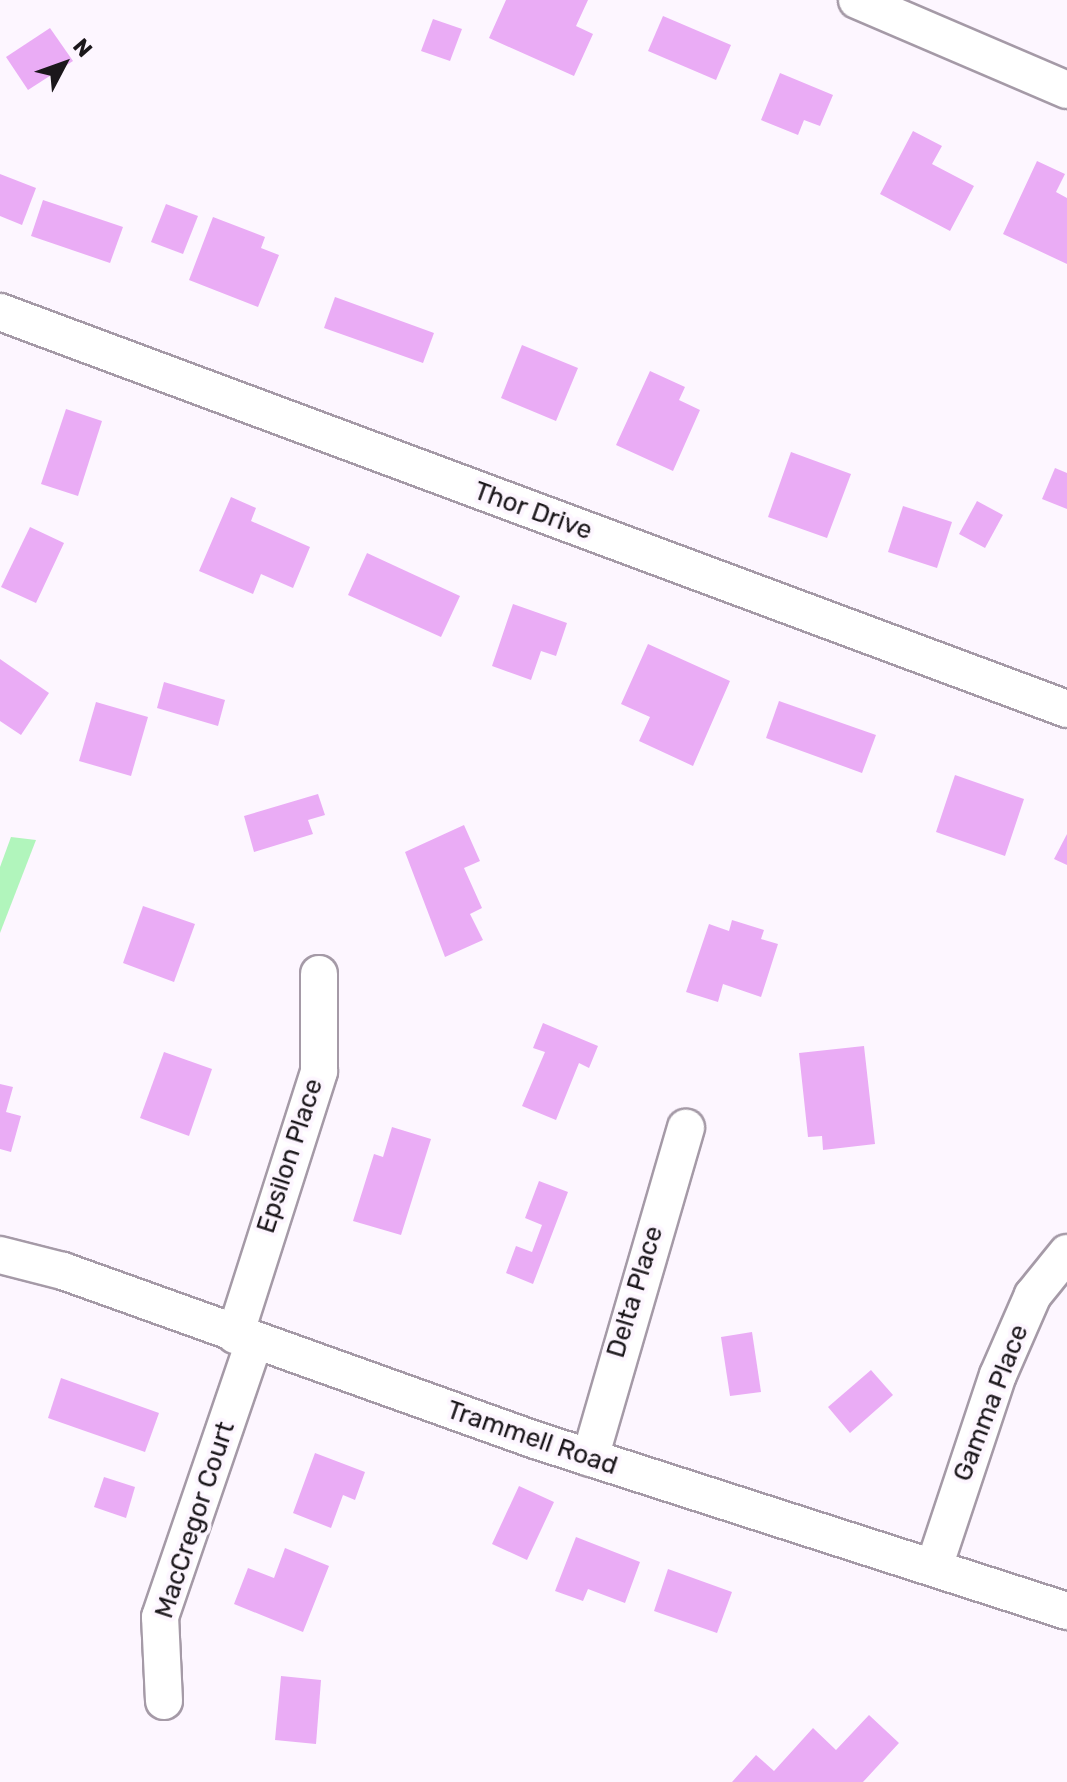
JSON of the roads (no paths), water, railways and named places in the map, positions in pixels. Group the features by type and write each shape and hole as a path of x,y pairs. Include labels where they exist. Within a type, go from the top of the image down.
{"street":[{"path":"857,0 1067,90"},
{"name":"Thor Drive","path":"0,312 1067,709"},
{"name":"Epsilon Place","path":"245,1338 319,1071 319,974"},
{"name":"Delta Place","path":"590,1458 686,1128"},
{"name":"Gamma Place","path":"935,1564 998,1375 1033,1295 1067,1253"},
{"name":"Trammell Road","path":"0,1255 590,1458 935,1564 1067,1611"},
{"name":"MacCregor Court","path":"164,1701 160,1617 245,1338"}]}
